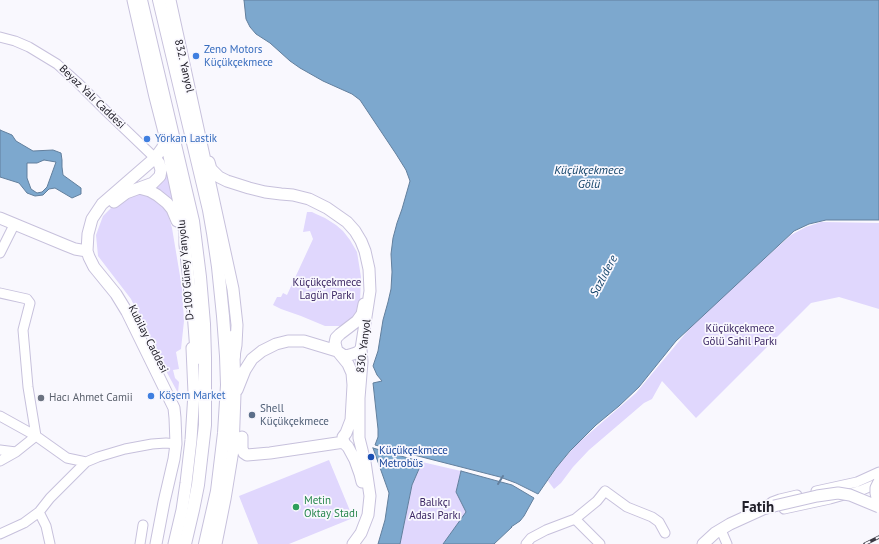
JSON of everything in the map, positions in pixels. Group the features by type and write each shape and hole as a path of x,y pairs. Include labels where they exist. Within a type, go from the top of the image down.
{"highway":[{"path":"141,0 196,240 204,324 205,425 198,485 185,544"},
{"path":"159,0 209,210 218,267 225,348 227,385 220,474 205,544"},
{"path":"209,210 218,238 222,261 234,356"},
{"path":"190,290 193,305 200,412 205,425"}],"main road":[{"name":"D-100 Güney Yanyolu","path":"133,0 164,132 185,234 190,290 194,393 186,483 182,510 174,544"},
{"name":"832. Yanyol","path":"170,0 199,132"},
{"path":"0,218 75,249 87,251 88,234 92,219 102,204 155,158 163,147 164,132"},
{"path":"199,132 201,147 217,212 233,289 237,325 234,356 235,394 233,450 216,544"},
{"name":"830. Yanyol","path":"199,132 211,169 219,177 249,188 281,194 285,199 306,202 327,208 347,222 355,231 365,251 369,269 370,292 361,346 362,362 359,398 359,438 365,462 370,496 368,514 361,533 353,544"},
{"name":"Kubilay Caddesi","path":"155,158 159,163 161,170 160,176 153,183 126,193 105,211 98,221 94,236 93,251 96,261 126,296 172,387 179,407 181,445 163,544"},
{"path":"139,188 158,195 172,209 185,245"},
{"name":"830. Yanyol","path":"306,202 329,215 347,229 362,253 366,281 362,314 357,321 342,332"},
{"name":"Kubilay Caddesi","path":"87,251 94,267 116,294 127,312 174,408 176,444 156,544"},
{"path":"235,394 245,370 252,359 262,351 276,344 288,341 304,341 343,355 350,355 358,352 361,346 358,338 352,333 342,332 335,341 335,346 338,352"},
{"name":"830. Yanyol","path":"338,352 348,364 352,373 353,385 351,420 346,441"},
{"path":"346,441 351,431 356,432 359,438"},
{"path":"242,437 242,449 247,455 270,453 346,441"},
{"path":"345,544 353,535 361,519 364,506 364,491 360,474 346,441"},
{"path":"703,544 715,533 730,524 769,507 817,496 838,493 850,495 878,505 876,493 877,484"}],"street":[{"name":"Beyaz Yalı Caddesi","path":"0,37 29,47 57,64 155,158"},
{"path":"0,253 14,225"},
{"path":"0,293 27,300 30,303 24,330 24,337 28,387 36,436"},
{"path":"0,416 36,436 67,458 86,462"},
{"path":"0,461 16,452 36,436"},
{"path":"0,534 24,523 39,512 50,498 86,462 125,449 152,444 176,444"},
{"path":"0,450 16,452"},
{"path":"877,484 830,499 771,511 769,507 772,502 780,499 857,482 879,472"},
{"path":"526,544 531,538 546,530 575,519 597,501 605,491 627,507 652,517 659,522 665,533"},
{"path":"851,493 878,505"},
{"path":"39,512 46,526 50,544"},
{"path":"575,519 600,544"},
{"path":"140,544 143,525"},
{"path":"721,530 727,544"}],"green space":[{"path":"166,165 174,203 154,189 161,183 165,174"},
{"path":"131,194 152,196 162,203 167,211 172,228 182,288 184,321 181,349 176,352 179,369 173,370 175,378 179,382 178,393 158,356 131,299 98,256 96,235 103,216 118,201"},
{"name":"Küçükçekmece Lagün Parkı","path":"307,212 312,212 336,225 350,240 357,252 361,277 360,303 358,311 352,319 340,326 325,326 273,305 277,297 281,297 283,293 287,295 313,239 310,231 303,232"},
{"name":"Küçükçekmece Gölü Sahil Parkı","path":"821,222 879,223 879,309 839,297 811,303 696,418 662,381 652,399 644,403 589,450 573,467 561,483 554,489 548,481 557,467 577,444 636,393 690,328 791,235 806,227"},
{"name":"Metin Oktay Stadı","path":"329,460 353,518 289,544 258,544 239,496"},
{"name":"Balıkçı Adası Parkı","path":"422,462 461,471 456,492 466,512 443,544 400,544 412,485"}],"water":[{"name":"Küçükçekmece Gölü","path":"244,0 879,0 879,220 826,220 809,224 794,231 676,341 639,387 596,425 570,451 538,494 500,477 375,445 378,437 378,429 373,383 382,381 377,375 373,366 378,351 383,320 391,289 391,254 393,238 410,181 406,170 360,100 352,94 323,81 300,68 270,43 256,34 246,19"},
{"path":"0,130 12,135 16,141 33,151 53,150 61,153 63,175 81,188 81,194 72,198 55,188 49,189 43,195 35,196 27,193 19,183 0,177","holes":["44,160 56,162 47,187 42,192 37,193 31,189 27,178 27,163 37,163"]},
{"path":"373,448 422,462 412,485 400,544 378,544 385,520 389,493"},
{"path":"461,471 512,485 534,498 520,521 511,527 494,544 443,544 466,512 456,492"}],"waterway":[{"name":"Sazlıdere","path":"498,484 503,476"}],"railway":[{"path":"865,544 879,537"}],"place":[{"name":"Zeno Motors Küçükçekmece","path":"196,56"},
{"name":"Yörkan Lastik","path":"147,139"},
{"name":"Köşem Market","path":"151,396"},
{"name":"Hacı Ahmet Camii","path":"41,398"},
{"name":"Shell Küçükçekmece","path":"252,415"},
{"name":"Küçükçekmece Metrobüs","path":"371,457"},
{"name":"Metin Oktay Stadı","path":"296,507"}],"district":[{"name":"Fatih","path":"758,508"}]}
